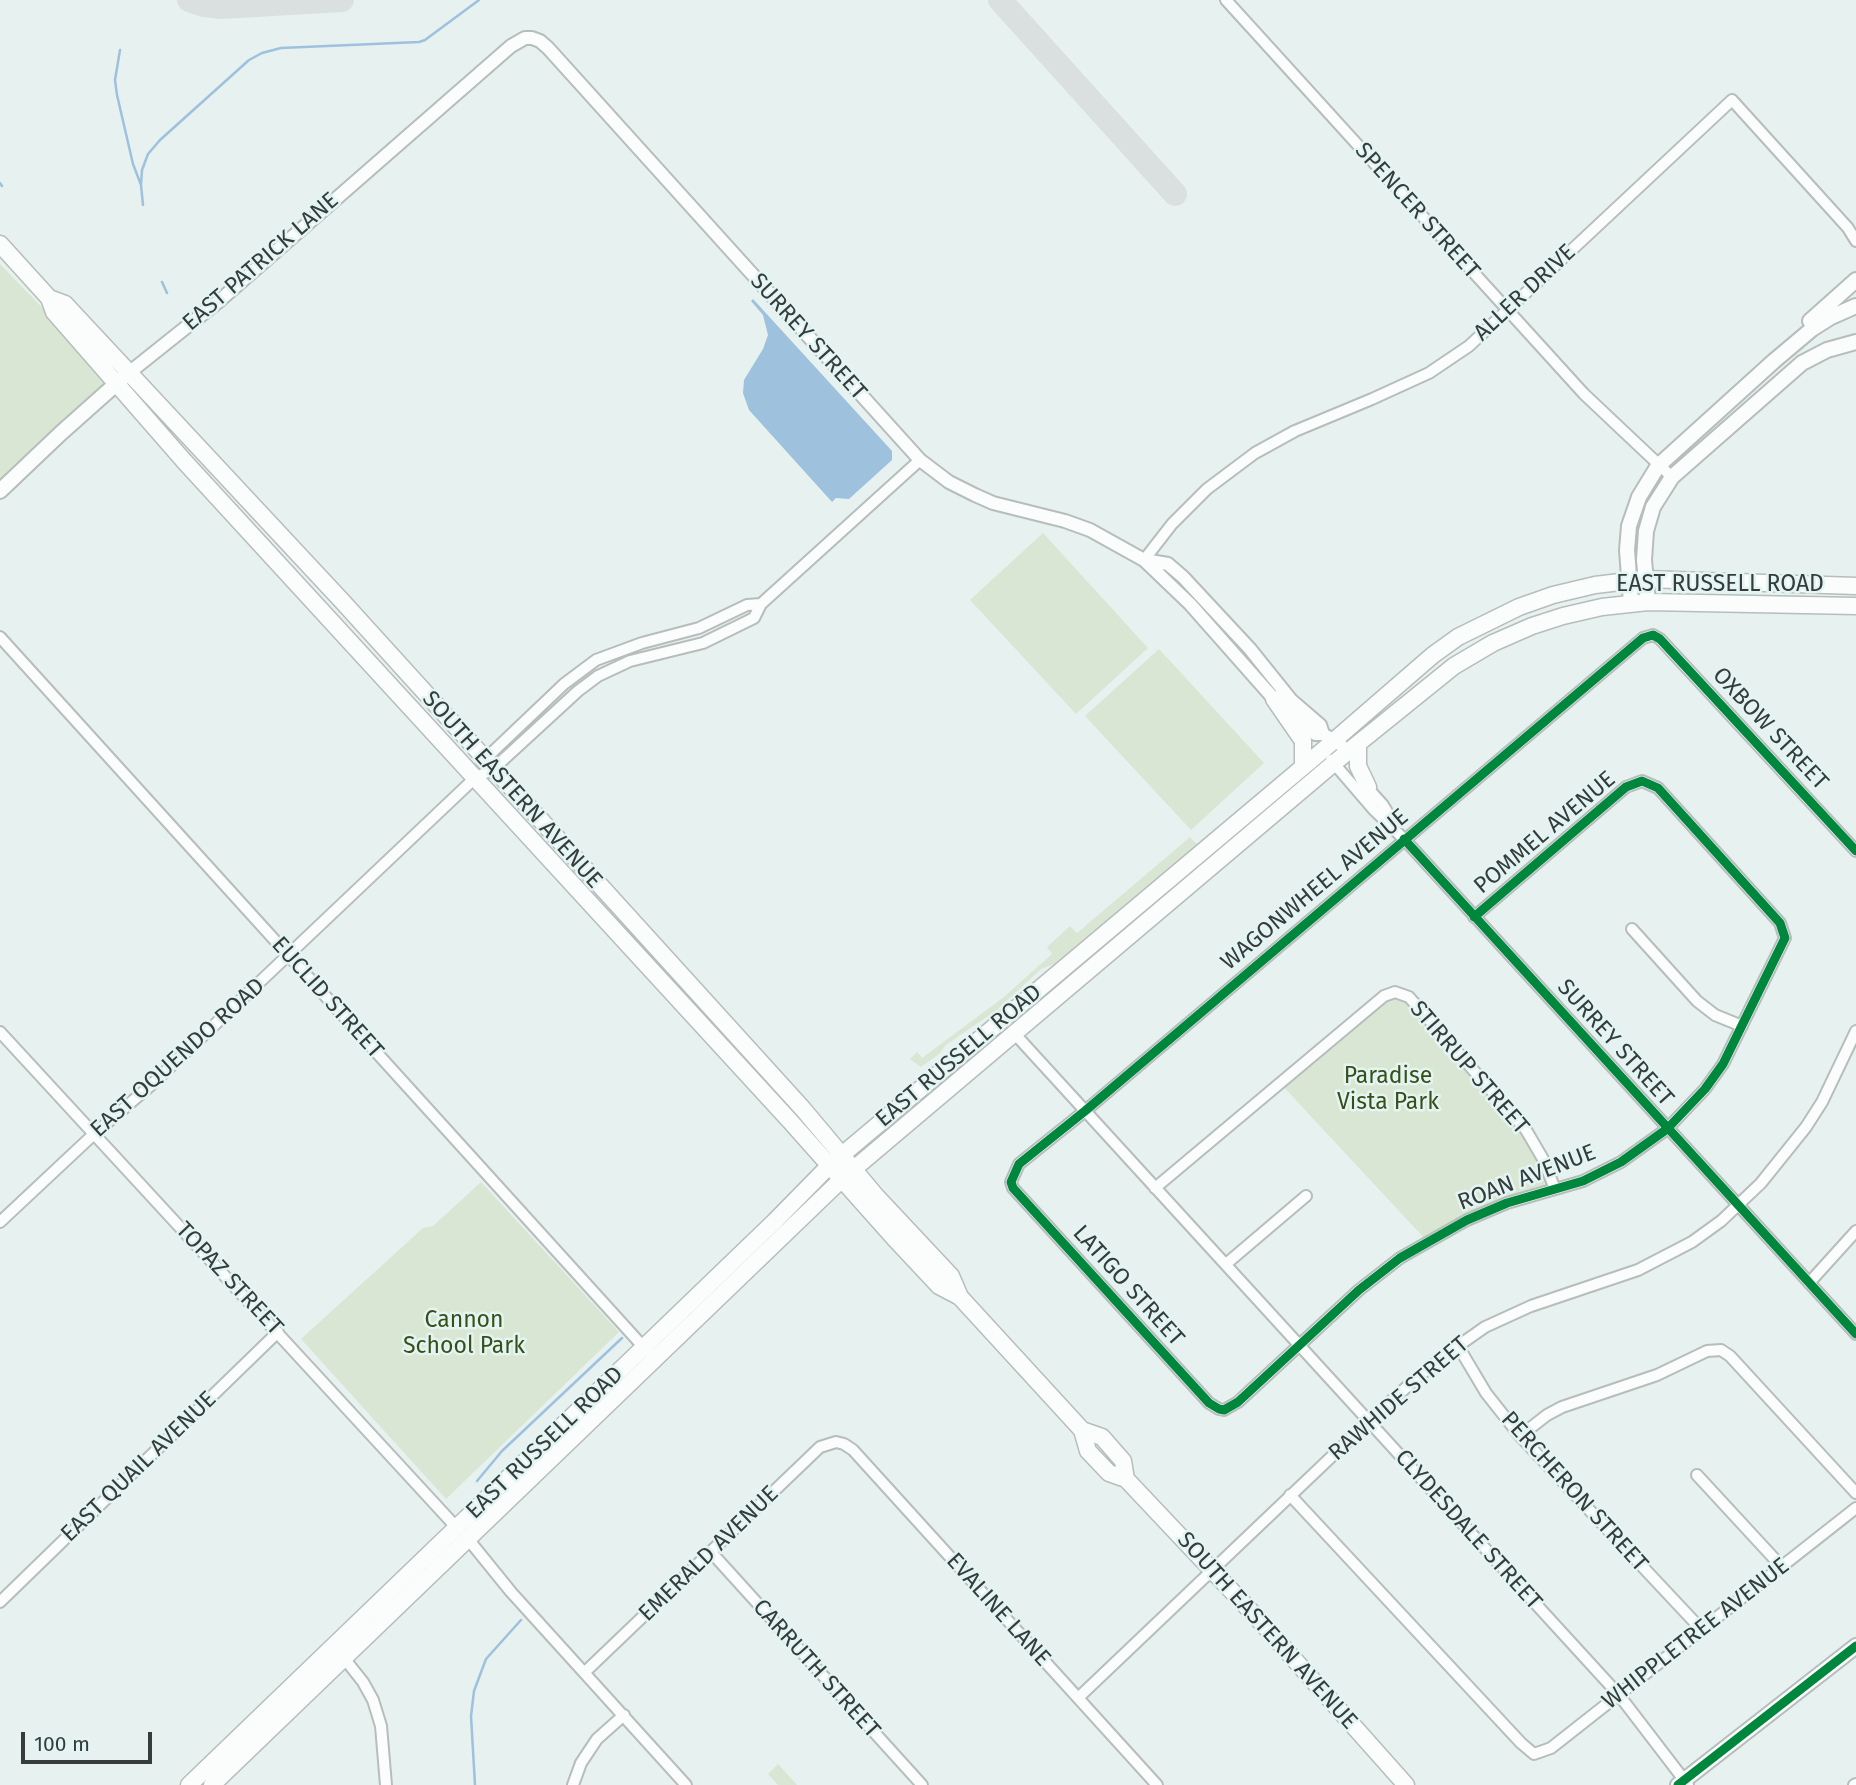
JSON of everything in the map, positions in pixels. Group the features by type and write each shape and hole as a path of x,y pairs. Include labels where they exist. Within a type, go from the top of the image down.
{"main road":[{"name":"SOUTH EASTERN AVENUE","path":"0,244 49,298 54,312 117,385 649,965 836,1160 939,1286 960,1297 1082,1430 1102,1437 1123,1461 1126,1479 1266,1628 1406,1785"},
{"path":"1774,361 1803,327 1856,280"},
{"name":"SOUTH EASTERN AVENUE","path":"49,298 65,304 333,592 803,1109 836,1160"},
{"path":"1640,603 1637,580 1627,550 1629,526 1639,497 1658,466 1774,361 1823,321 1856,306"},
{"path":"1637,580 1653,507 1672,477 1801,363 1827,350 1856,342"},
{"name":"EAST PATRICK LANE","path":"0,491 130,372"},
{"name":"EAST RUSSELL ROAD","path":"676,1328 836,1160 1303,767 1326,742 1433,655 1483,623 1553,595 1595,585 1637,580 1856,586"},
{"name":"EAST RUSSELL ROAD","path":"189,1785 339,1652 676,1328 848,1174 1090,968 1339,768 1354,748 1436,680 1493,643 1563,616 1640,603 1856,606"},
{"path":"1274,699 1303,741 1303,767"},
{"path":"1354,748 1368,787"},
{"path":"649,965 659,950"},
{"path":"1079,956 1090,968"},
{"name":"EAST RUSSELL ROAD","path":"212,1785 339,1652 394,1610 400,1597 448,1548 457,1535 462,1534"},
{"path":"1684,1783 1856,1646"}],"street":[{"name":"SPENCER STREET","path":"1226,0 1584,394 1672,477"},
{"name":"EAST PATRICK LANE","path":"130,372 219,301 383,155 511,46 525,38"},
{"name":"SURREY STREET","path":"525,38 540,41 548,48 920,460 949,482 993,503 1090,530 1144,559 1190,604 1274,699 1326,742 1354,748"},
{"name":"ALLER DRIVE","path":"1144,559 1199,497 1227,472 1255,453 1295,431 1429,373 1469,346 1732,100 1848,228 1856,241"},
{"name":"EAST OQUENDO ROAD","path":"488,764 598,676 630,661 685,648 726,633 754,618 761,604 920,460"},
{"name":"SURREY STREET","path":"1144,559 1168,564 1183,577 1250,649 1291,700 1320,725 1326,742 1348,781 1856,1334"},
{"name":"EAST OQUENDO ROAD","path":"0,1222 94,1134 133,1102 477,778 564,684 596,660 642,643 699,628 747,605 761,604"},
{"name":"WAGONWHEEL AVENUE","path":"1011,1182 1019,1164 1085,1111 1636,642 1653,635"},
{"name":"OXBOW STREET","path":"1653,635 1660,639 1856,851"},
{"name":"EUCLID STREET","path":"0,637 649,1354"},
{"path":"1224,643 1237,644 1261,671 1270,677"},
{"name":"SURREY STREET","path":"1339,768 1368,787 1404,839"},
{"name":"POMMEL AVENUE","path":"1474,917 1626,788 1642,781 1658,788 1773,916 1785,934"},
{"path":"1632,929 1697,1001 1715,1015 1742,1027"},
{"name":"ROAN AVENUE","path":"1224,1410 1238,1402 1298,1344 1400,1258 1443,1232 1507,1203 1583,1181 1621,1162 1667,1129 1705,1089 1723,1064 1770,967 1785,943 1785,934"},
{"name":"STIRRUP STREET","path":"1155,1188 1384,996 1395,992 1409,998 1526,1130 1556,1189"},
{"name":"RAWHIDE STREET","path":"1078,1698 1369,1421 1420,1375 1458,1346 1485,1327 1531,1306 1607,1282 1664,1257 1692,1241 1738,1206 1778,1164 1806,1127 1822,1102 1856,1031"},
{"name":"CLYDESDALE STREET","path":"1014,1033 1619,1695 1684,1783"},
{"name":"TOPAZ STREET","path":"2,1037 278,1332 687,1785"},
{"name":"LATIGO STREET","path":"1011,1182 1013,1188 1209,1403 1224,1410"},
{"path":"1226,1264 1306,1196"},
{"path":"1810,1283 1856,1231"},
{"name":"EAST QUAIL AVENUE","path":"0,1602 278,1332"},
{"name":"PERCHERON STREET","path":"1458,1346 1486,1393 1520,1436 1701,1629"},
{"path":"1520,1436 1562,1407 1657,1375 1707,1351 1721,1350 1730,1356 1856,1493"},
{"name":"EMERALD AVENUE","path":"585,1672 820,1447 836,1442"},
{"name":"EVALINE LANE","path":"836,1442 853,1450 1157,1785"},
{"path":"1697,1475 1781,1566"},
{"name":"WHIPPLETREE AVENUE","path":"1290,1495 1521,1744 1534,1754 1552,1748 1856,1508"},
{"name":"CARRUTH STREET","path":"711,1552 922,1785"},
{"path":"339,1652 363,1682 373,1700 381,1726 386,1785"},
{"path":"573,1785 582,1763 597,1739 624,1715"}],"green space":[{"path":"0,264 117,385 0,491"},
{"path":"1043,533 1148,648 1076,714 970,600"},
{"path":"1159,649 1264,763 1191,830 1085,716"},
{"path":"1190,837 1197,844 1054,964 1041,969 997,1010 946,1045 939,1054 921,1067 910,1059 917,1052 922,1058 1004,997 1052,954 1047,947 1070,926 1077,933"},
{"name":"Paradise Vista Park","path":"1386,993 1400,993 1509,1113 1537,1154 1550,1190 1426,1240 1279,1082"},
{"name":"Cannon School Park","path":"481,1182 619,1332 446,1499 301,1339 423,1228 433,1226"},
{"path":"778,1764 797,1785 778,1785 768,1774"}],"water":[{"path":"753,299 892,451 892,460 849,499 836,498 832,502 749,410 743,393 744,380 763,349 768,335 763,315 751,301"}],"waterway":[{"path":"141,185 142,170 148,154 160,140 249,60 281,48 419,42 479,0"},
{"path":"120,50 115,80 117,95 133,164 141,185 143,205"},
{"path":"162,282 167,293"},
{"path":"477,1481 502,1451 622,1338"},
{"path":"475,1785 471,1716 474,1691 486,1659 521,1620"}],"taxiway":[{"path":"189,0 222,7 342,0"},
{"path":"1000,0 1175,194"}],"cycle path":[{"path":"1474,917 1626,787 1642,781 1658,788 1780,923 1785,938 1723,1064 1705,1089 1667,1129 1621,1162 1583,1181 1507,1203 1467,1220 1400,1258 1359,1290 1238,1402 1224,1410 1219,1409 1209,1403 1013,1188 1011,1182 1019,1164 1643,638 1653,635 1660,639 1856,851"},
{"path":"1404,839 1856,1334"},
{"path":"1678,1785 1856,1646"}]}
